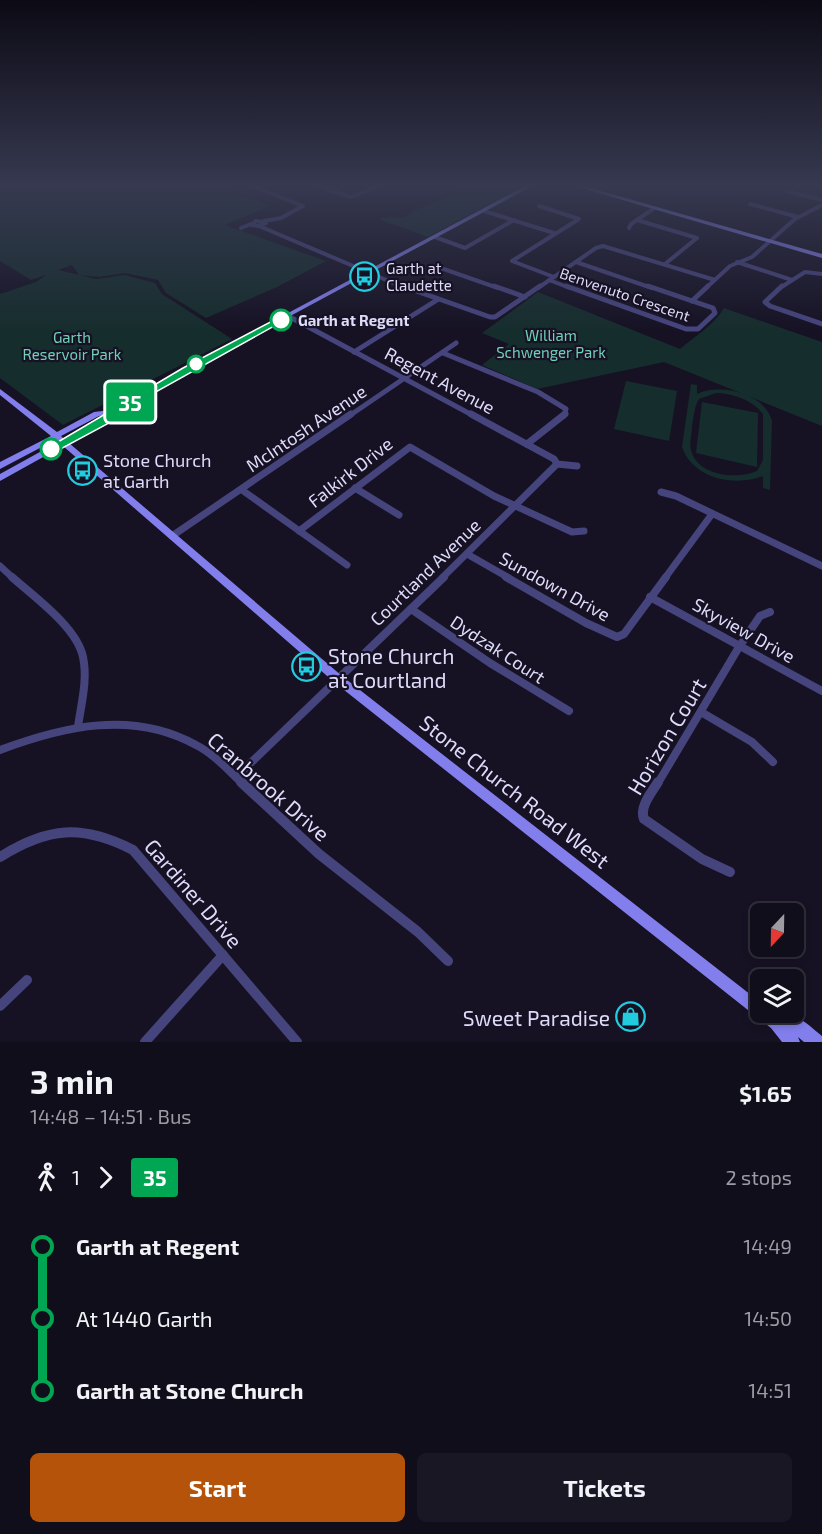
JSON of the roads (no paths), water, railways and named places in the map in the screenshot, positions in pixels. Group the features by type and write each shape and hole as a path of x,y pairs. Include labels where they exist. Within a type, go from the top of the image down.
{"main road":[{"path":"0,478 105,420 113,412 186,370 441,234"},
{"path":"742,234 822,256"},
{"name":"Stone Church Road West","path":"0,391 56,436 338,679 750,1003"},
{"path":"0,466 97,414 113,412"},
{"name":"Stone Church Road West","path":"776,1023 792,1042"},
{"name":"Stone Church Road West","path":"776,1023 795,1025 817,1042"}],"street":[{"path":"282,234 367,273 437,300 493,318 603,246 715,280"},
{"path":"435,237 465,248 490,234"},
{"path":"552,279 512,261 553,234"},
{"path":"665,264 697,238 682,234"},
{"path":"692,301 737,262 752,257 778,234"},
{"name":"Benvenuto Crescent","path":"552,279 693,331 698,329 716,310 576,262"},
{"path":"737,262 792,280"},
{"path":"435,266 525,297"},
{"path":"822,274 805,272 765,302 770,306 822,324"},
{"path":"354,352 437,300"},
{"name":"Regent Avenue","path":"288,316 555,459 557,464 577,466"},
{"name":"McIntosh Avenue","path":"172,536 456,343"},
{"path":"443,353 462,363 506,378 561,405 566,410 565,415 527,444"},
{"name":"Falkirk Drive","path":"299,531 410,447 515,507"},
{"name":"Courtland Avenue","path":"236,777 411,609 557,464"},
{"path":"355,488 399,515"},
{"path":"242,490 347,565"},
{"path":"661,492 672,495 822,566"},
{"path":"515,507 572,532 584,531"},
{"name":"Sundown Drive","path":"467,554 586,623 617,637 624,634 712,514"},
{"path":"0,567 64,627 81,648 85,670 78,727"},
{"name":"Skyview Drive","path":"650,597 822,692"},
{"name":"Dydzak Court","path":"411,609 490,663 569,711"},
{"name":"Horizon Court","path":"730,872 702,859 644,819 642,814 644,806 740,647 760,616 770,612"},
{"path":"701,712 752,742 773,762"},
{"name":"Cranbrook Drive","path":"0,750 27,739 78,727 129,724 164,731 197,745 236,777 320,855 426,937 448,961"},
{"name":"Gardiner Drive","path":"0,857 19,844 67,830 99,833 133,850 297,1042"},
{"path":"145,1042 223,955"},
{"path":"0,1006 27,980"}],"place":[{"name":"Garth at Claudette","path":"365,277"},
{"name":"Garth at Regent","path":"281,320"},
{"name":"Stone Church at Garth","path":"82,470"},
{"name":"Stone Church at Courtland","path":"307,667"},
{"name":"Sweet Paradise","path":"631,1017"}],"park label":[{"name":"William Schwenger Park","path":"551,344"},
{"name":"Garth Reservoir Park","path":"72,346"}]}
